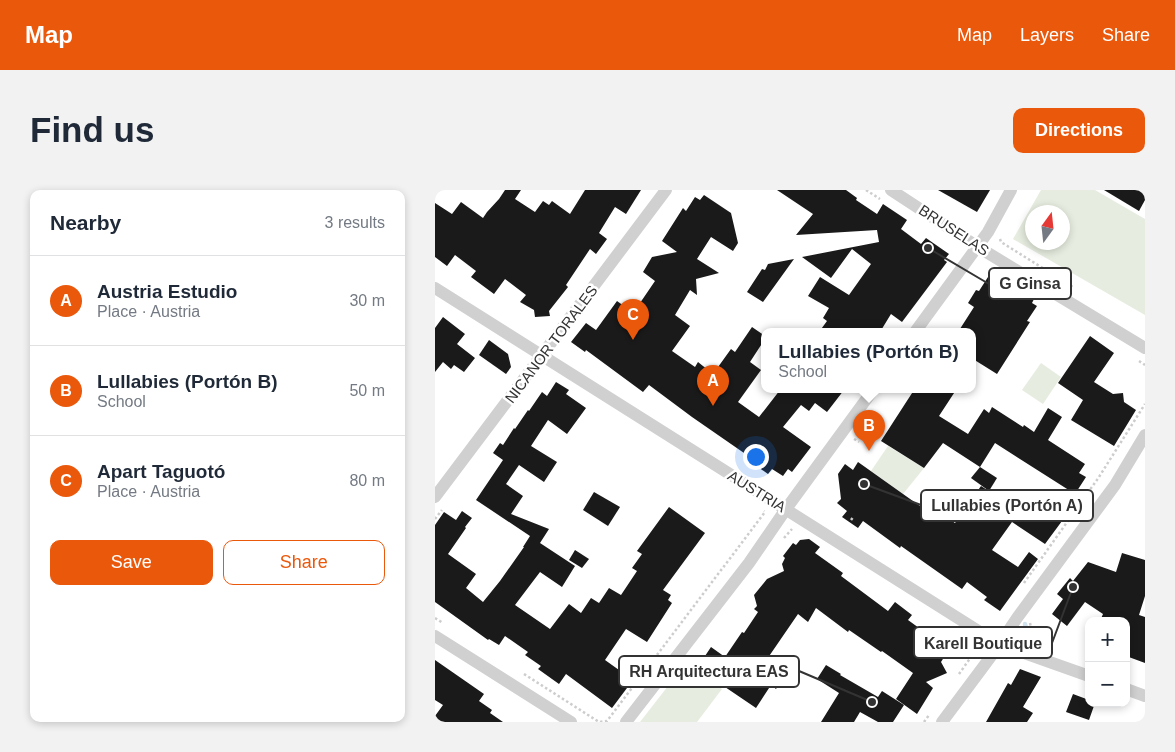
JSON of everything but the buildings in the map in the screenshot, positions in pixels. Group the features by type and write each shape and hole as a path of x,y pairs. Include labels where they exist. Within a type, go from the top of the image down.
{"street":[{"name":"NICANOR TORALES","path":"435,497 666,190"},
{"name":"BRUSELAS","path":"891,190 978,247 1145,348"},
{"path":"918,328 978,247 1011,190"},
{"name":"AUSTRIA","path":"435,288 999,644 1085,675"},
{"path":"625,722 749,562 871,393"},
{"path":"942,722 1115,485 1145,435"},
{"path":"435,636 571,722"},
{"path":"1130,690 1145,696"}],"path":[{"path":"866,190 882,201"},
{"path":"1000,237 1001,242 1077,289"},
{"path":"1137,360 1145,365"},
{"path":"1021,587 1099,477 1145,404"},
{"path":"854,439 859,442"},
{"path":"435,519 447,503"},
{"path":"517,670 599,722 608,721 765,512 764,510"},
{"path":"851,520 854,516"},
{"path":"779,544 791,529 796,528"},
{"path":"435,618 443,623"},
{"path":"956,679 971,657 977,647 971,642 971,657"},
{"path":"924,722 929,715"}],"shaded area":[{"path":"1041,190 1095,190 1145,219 1145,315 1032,250 1070,250 1070,205 1032,205"},
{"path":"1025,218 1025,246 1013,239"},
{"path":"1041,363 1061,377 1043,404 1022,390"},
{"path":"888,446 924,468 903,494 871,471"},
{"path":"686,663 722,689 697,722 640,722"}],"waterway":[{"path":"1025,624 1030,644"}],"place":[{"name":"G Ginsa","path":"928,248"},
{"name":"Apart Taguotó","path":"633,340"},
{"name":"Austria Estudio","path":"713,406"},
{"name":"Lullabies (Portón B)","path":"869,451"},
{"name":"Lullabies (Portón A)","path":"864,484"},
{"name":"Karell Boutique","path":"1073,587"},
{"name":"RH Arquitectura EAS","path":"872,702"}]}
